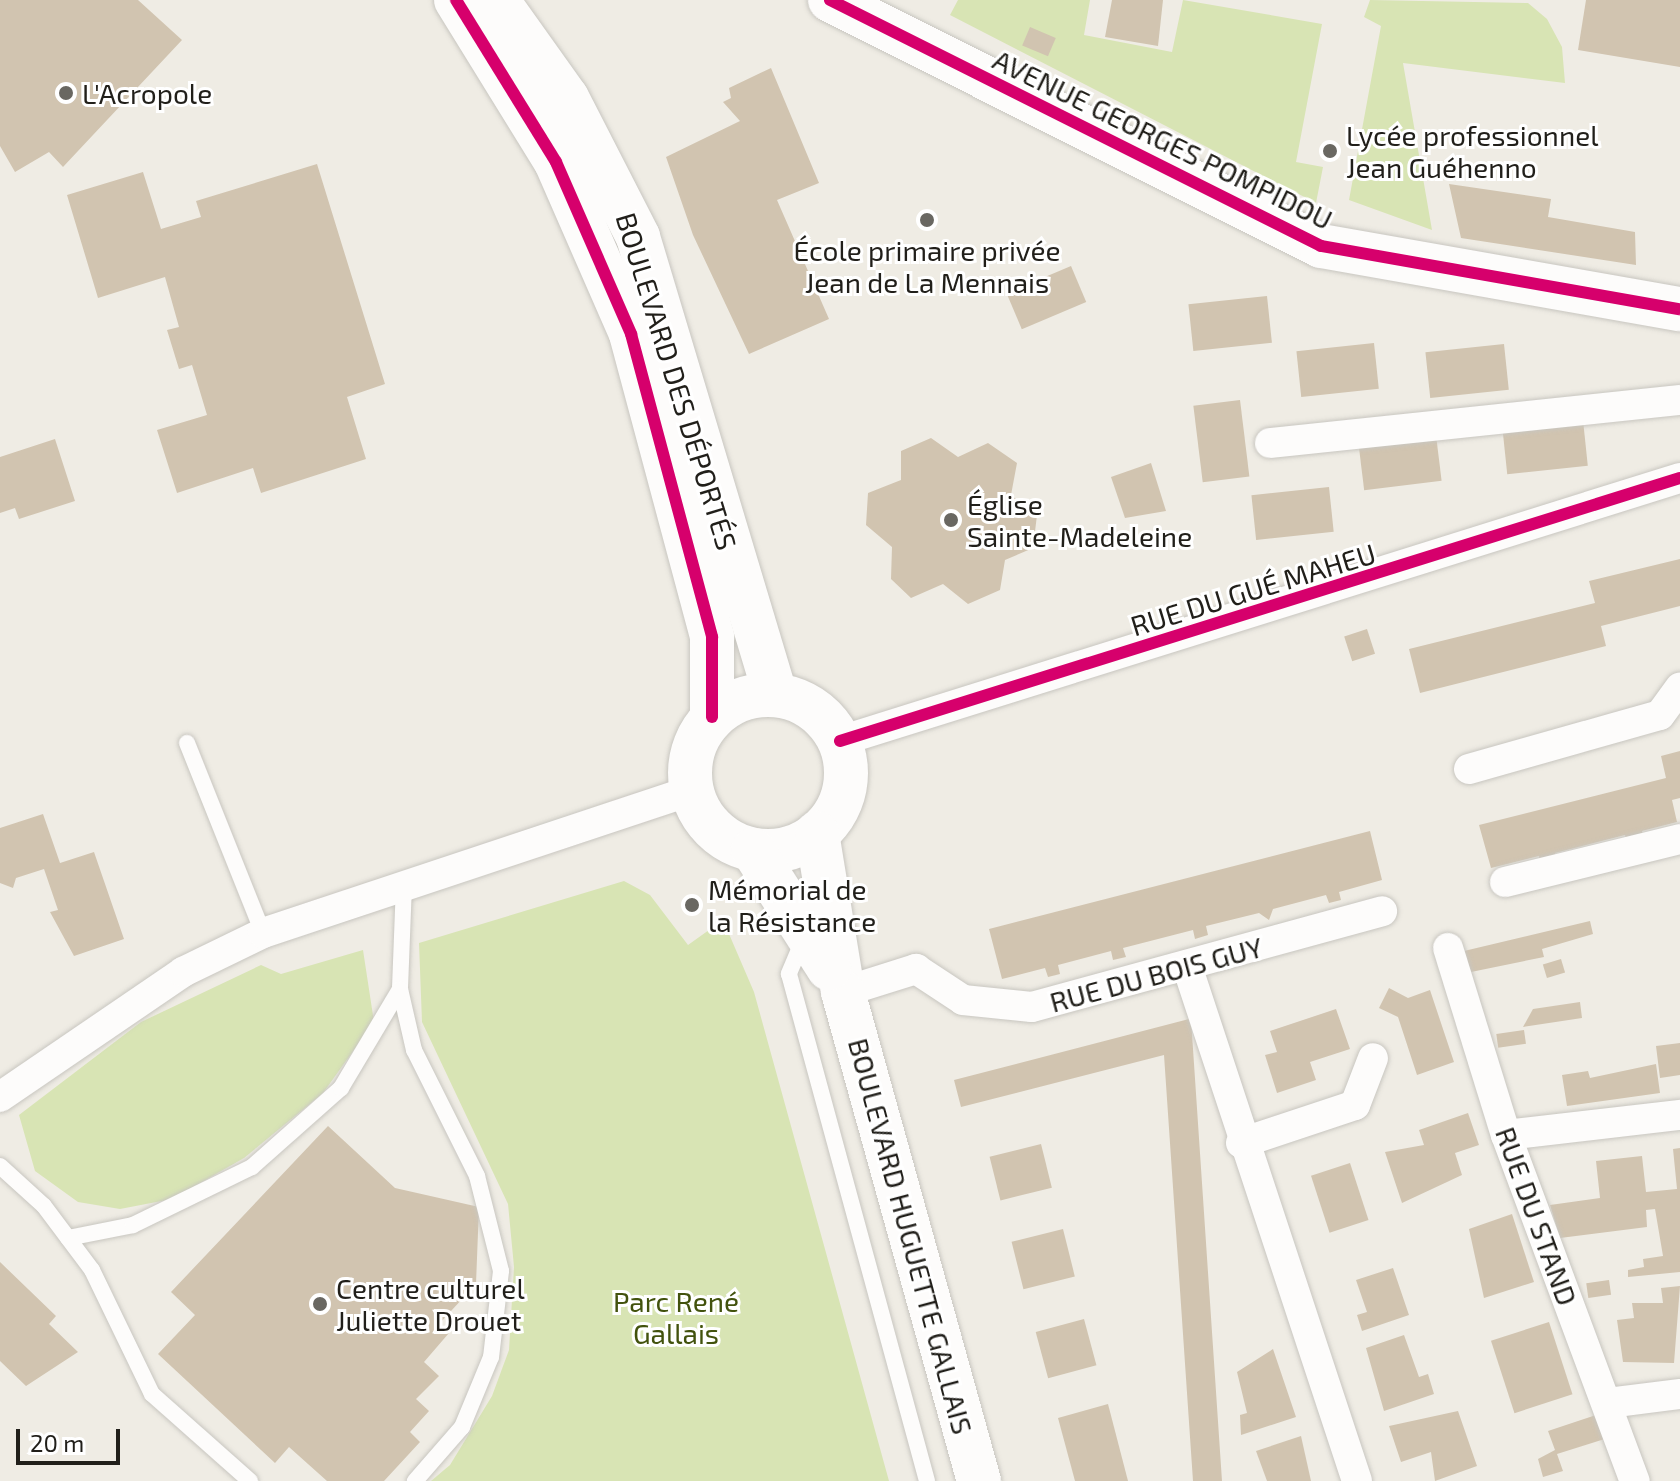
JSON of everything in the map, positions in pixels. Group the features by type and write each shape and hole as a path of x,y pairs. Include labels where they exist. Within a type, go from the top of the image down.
{"street":[{"name":"BOULEVARD DES DÉPORTÉS","path":"456,0 556,162 631,334 712,637 712,717"},
{"name":"BOULEVARD DES DÉPORTÉS","path":"497,0 567,98 638,237 775,695"},
{"name":"AVENUE GEORGES POMPIDOU","path":"830,0 1321,246 1680,309"},
{"path":"1270,443 1680,400"},
{"name":"RUE DU GUÉ MAHEU","path":"840,741 1680,478"},
{"path":"1469,769 1660,715 1680,687"},
{"path":"775,695 802,702 840,741 844,791 817,833 787,849 753,850 725,839 691,791 692,752 712,717 752,696 775,695"},
{"path":"0,1097 183,972 263,933 691,791"},
{"name":"BOULEVARD HUGUETTE GALLAIS","path":"817,833 843,992 979,1481"},
{"path":"1505,882 1680,839"},
{"name":"BOULEVARD HUGUETTE GALLAIS","path":"753,850 843,992"},
{"name":"RUE DU BOIS GUY","path":"843,992 916,969 963,1000 1032,1007 1382,911"},
{"name":"RUE DU STAND","path":"1448,948 1506,1135 1635,1481"},
{"path":"1187,966 1241,1143 1357,1481"},
{"path":"1241,1143 1355,1105 1373,1058"},
{"path":"1506,1135 1680,1115"},
{"path":"1608,1403 1680,1394"}],"lane":[{"path":"187,743 263,933"},
{"path":"404,884 400,989 414,1050 477,1176 501,1271 491,1357 462,1427 415,1481"},
{"path":"806,932 789,974 927,1481"},
{"path":"68,1238 133,1225 252,1167 341,1088 400,989"},
{"path":"0,1166 68,1238 92,1270 152,1394 250,1481"}],"green space":[{"path":"958,0 1090,0 1084,35 1172,52 1183,0 1322,24 1296,162 1323,167 1316,203 950,15"},
{"path":"1370,0 1528,3 1547,19 1562,47 1565,83 1403,63 1432,230 1349,200 1381,26 1364,17"},
{"name":"Parc René Gallais","path":"624,881 650,895 688,945 723,920 754,992 889,1481 431,1481 450,1465 492,1396 509,1350 514,1267 508,1204 422,1022 419,943"},
{"path":"363,950 374,1022 323,1093 244,1158 172,1199 120,1209 78,1202 35,1171 19,1115 141,1022 261,965 281,974"}],"building":[{"name":"L'Acropole","path":"0,0 138,0 182,40 63,167 49,152 15,172 0,146"},
{"path":"1112,0 1163,0 1158,46 1105,37"},
{"path":"1586,0 1680,0 1680,67 1578,50"},
{"path":"1030,27 1056,38 1048,56 1022,45"},
{"path":"771,68 819,183 777,200 829,319 749,354 693,235 666,157 740,121 723,102 731,98 729,88"},
{"path":"317,164 385,384 347,397 366,459 261,493 253,468 177,493 157,430 207,415 192,365 179,369 167,330 179,327 165,277 98,298 67,195 143,172 161,229 201,217 196,201"},
{"path":"1449,184 1551,199 1548,217 1635,232 1636,265 1461,238"},
{"path":"1071,266 1086,302 1022,329 1007,293"},
{"path":"1267,296 1272,343 1193,351 1188,304"},
{"path":"1374,343 1379,389 1301,397 1296,351"},
{"path":"1504,344 1509,390 1430,398 1425,352"},
{"path":"1240,400 1249,476 1203,482 1193,406"},
{"path":"1583,420 1588,466 1507,474 1502,428"},
{"path":"1436,435 1442,481 1364,490 1359,445"},
{"name":"Église Sainte-Madeleine","path":"931,438 958,457 988,443 1017,463 1011,495 1037,515 1033,548 1005,560 1000,590 968,604 943,584 911,598 891,579 892,547 866,525 868,493 901,480 901,451"},
{"path":"55,439 75,501 19,519 15,508 0,513 0,457"},
{"path":"1151,463 1166,511 1125,518 1111,477"},
{"path":"1329,487 1334,532 1256,540 1251,495"},
{"path":"1680,559 1680,606 1601,626 1606,646 1420,693 1409,649 1595,603 1589,581"},
{"path":"1367,629 1375,654 1352,661 1344,636"},
{"path":"1680,751 1680,798 1672,800 1677,822 1642,831 1645,844 1629,847 1625,835 1555,853 1559,865 1542,869 1539,856 1491,868 1479,825 1666,778 1661,756"},
{"path":"43,814 60,863 94,852 124,939 74,956 50,912 58,910 44,869 16,878 13,888 0,883 0,828"},
{"path":"1370,831 1382,880 1339,892 1341,900 1329,903 1326,895 1273,909 1269,920 1259,913 1206,926 1208,935 1195,939 1193,930 1123,948 1126,957 1113,960 1111,951 1058,965 1060,974 1048,977 1045,968 1002,979 989,929"},
{"path":"1590,921 1593,934 1542,949 1544,957 1471,972 1464,951"},
{"path":"1561,959 1565,972 1547,978 1543,965"},
{"path":"1389,988 1408,998 1430,990 1454,1062 1417,1075 1398,1017 1379,1008"},
{"path":"1580,1002 1582,1018 1523,1027 1533,1009"},
{"path":"1336,1009 1350,1049 1310,1062 1316,1080 1277,1093 1265,1055 1277,1052 1270,1031"},
{"path":"1191,1019 1222,1481 1193,1481 1164,1055 961,1107 954,1080"},
{"path":"1524,1030 1526,1044 1498,1048 1496,1034"},
{"path":"1680,1043 1680,1075 1660,1078 1656,1046"},
{"path":"1656,1064 1660,1093 1567,1106 1562,1075 1588,1071 1590,1078"},
{"path":"1468,1113 1479,1145 1455,1153 1462,1175 1402,1203 1385,1152 1424,1145 1419,1130"},
{"name":"Centre culturel Juliette Drouet","path":"328,1126 395,1188 479,1207 476,1284 439,1324 449,1333 424,1362 439,1376 416,1399 429,1411 410,1432 420,1442 384,1481 327,1481 289,1447 275,1463 158,1354 195,1315 171,1292"},
{"path":"1041,1144 1052,1188 1000,1200 990,1157"},
{"path":"1680,1148 1680,1272 1628,1277 1628,1270 1644,1267 1643,1259 1663,1256 1655,1209 1646,1210 1647,1227 1560,1238 1550,1205 1600,1198 1596,1161 1642,1156 1646,1192 1677,1189 1673,1149"},
{"path":"1350,1163 1369,1220 1330,1233 1311,1176"},
{"path":"1512,1214 1534,1282 1484,1298 1469,1229"},
{"path":"1063,1229 1075,1277 1023,1289 1012,1242"},
{"path":"0,1262 56,1316 49,1324 78,1352 26,1386 0,1361"},
{"path":"1393,1268 1409,1315 1362,1331 1357,1315 1367,1312 1356,1280"},
{"path":"1609,1280 1611,1295 1588,1298 1586,1283"},
{"path":"1680,1286 1674,1363 1623,1362 1617,1320 1634,1318 1632,1303 1663,1303 1661,1288"},
{"path":"1084,1319 1096,1365 1048,1378 1036,1332"},
{"path":"1549,1322 1572,1394 1514,1413 1491,1341"},
{"path":"1404,1335 1419,1377 1428,1374 1434,1394 1384,1411 1366,1348"},
{"path":"1273,1349 1296,1417 1241,1435 1240,1415 1247,1413 1237,1372"},
{"path":"1108,1404 1128,1481 1075,1481 1058,1418"},
{"path":"1458,1411 1477,1466 1435,1481 1431,1452 1401,1462 1389,1426"},
{"path":"1602,1413 1611,1437 1557,1454 1563,1471 1543,1477 1538,1459 1555,1450 1548,1431"},
{"path":"1301,1436 1311,1481 1267,1481 1256,1451"}],"cycle path":[{"path":"456,0 556,162 631,334 712,637 712,717"},
{"path":"830,0 1321,246 1680,309"},
{"path":"840,741 1680,478"}],"place":[{"name":"L'Acropole","path":"66,93"},
{"name":"Lycée professionnel Jean Guéhenno","path":"1330,151"},
{"name":"École primaire privée Jean de La Mennais","path":"927,220"},
{"name":"Église Sainte-Madeleine","path":"951,520"},
{"name":"Mémorial de la Résistance","path":"692,905"},
{"name":"Centre culturel Juliette Drouet","path":"320,1304"}]}
